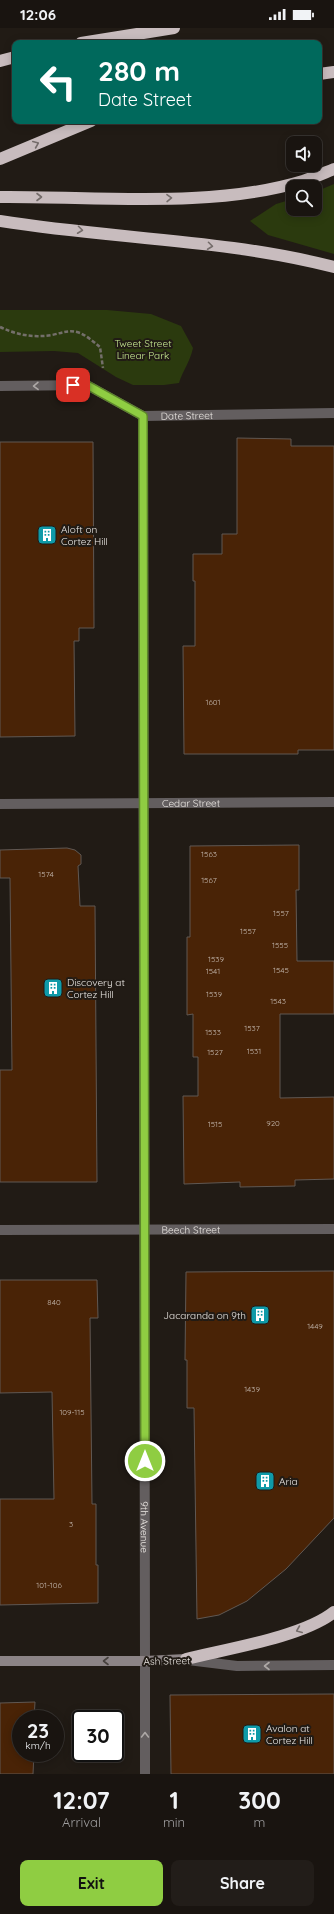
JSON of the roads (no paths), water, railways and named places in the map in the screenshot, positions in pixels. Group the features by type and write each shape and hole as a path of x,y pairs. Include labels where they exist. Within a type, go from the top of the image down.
{"highway":[{"path":"100,40 174,28"},
{"path":"0,61 12,58"},
{"path":"0,159 82,124"},
{"path":"0,197 198,197 243,193 303,181 334,169"},
{"path":"0,221 224,247 300,258 334,267"},
{"path":"186,1659 291,1634 326,1618 334,1612"}],"main road":[{"name":"Ash Street","path":"0,1661 145,1661 186,1659"}],"street":[{"name":"Date Street","path":"0,386 87,385 143,416 334,413"},
{"name":"9th Avenue","path":"143,416 145,1774"},
{"name":"Cedar Street","path":"0,804 334,802"},
{"name":"Beech Street","path":"0,1230 334,1229"},
{"name":"Ash Street","path":"186,1659 237,1666 334,1665"}],"place":[{"name":"Aloft on Cortez Hill","path":"47,535"},
{"name":"Discovery at Cortez Hill","path":"53,988"},
{"name":"Jacaranda on 9th","path":"260,1315"},
{"name":"Aria","path":"265,1481"},
{"name":"Avalon at Cortez Hill","path":"252,1734"}],"park label":[{"name":"Tweet Street Linear Park","path":"143,348"}]}
